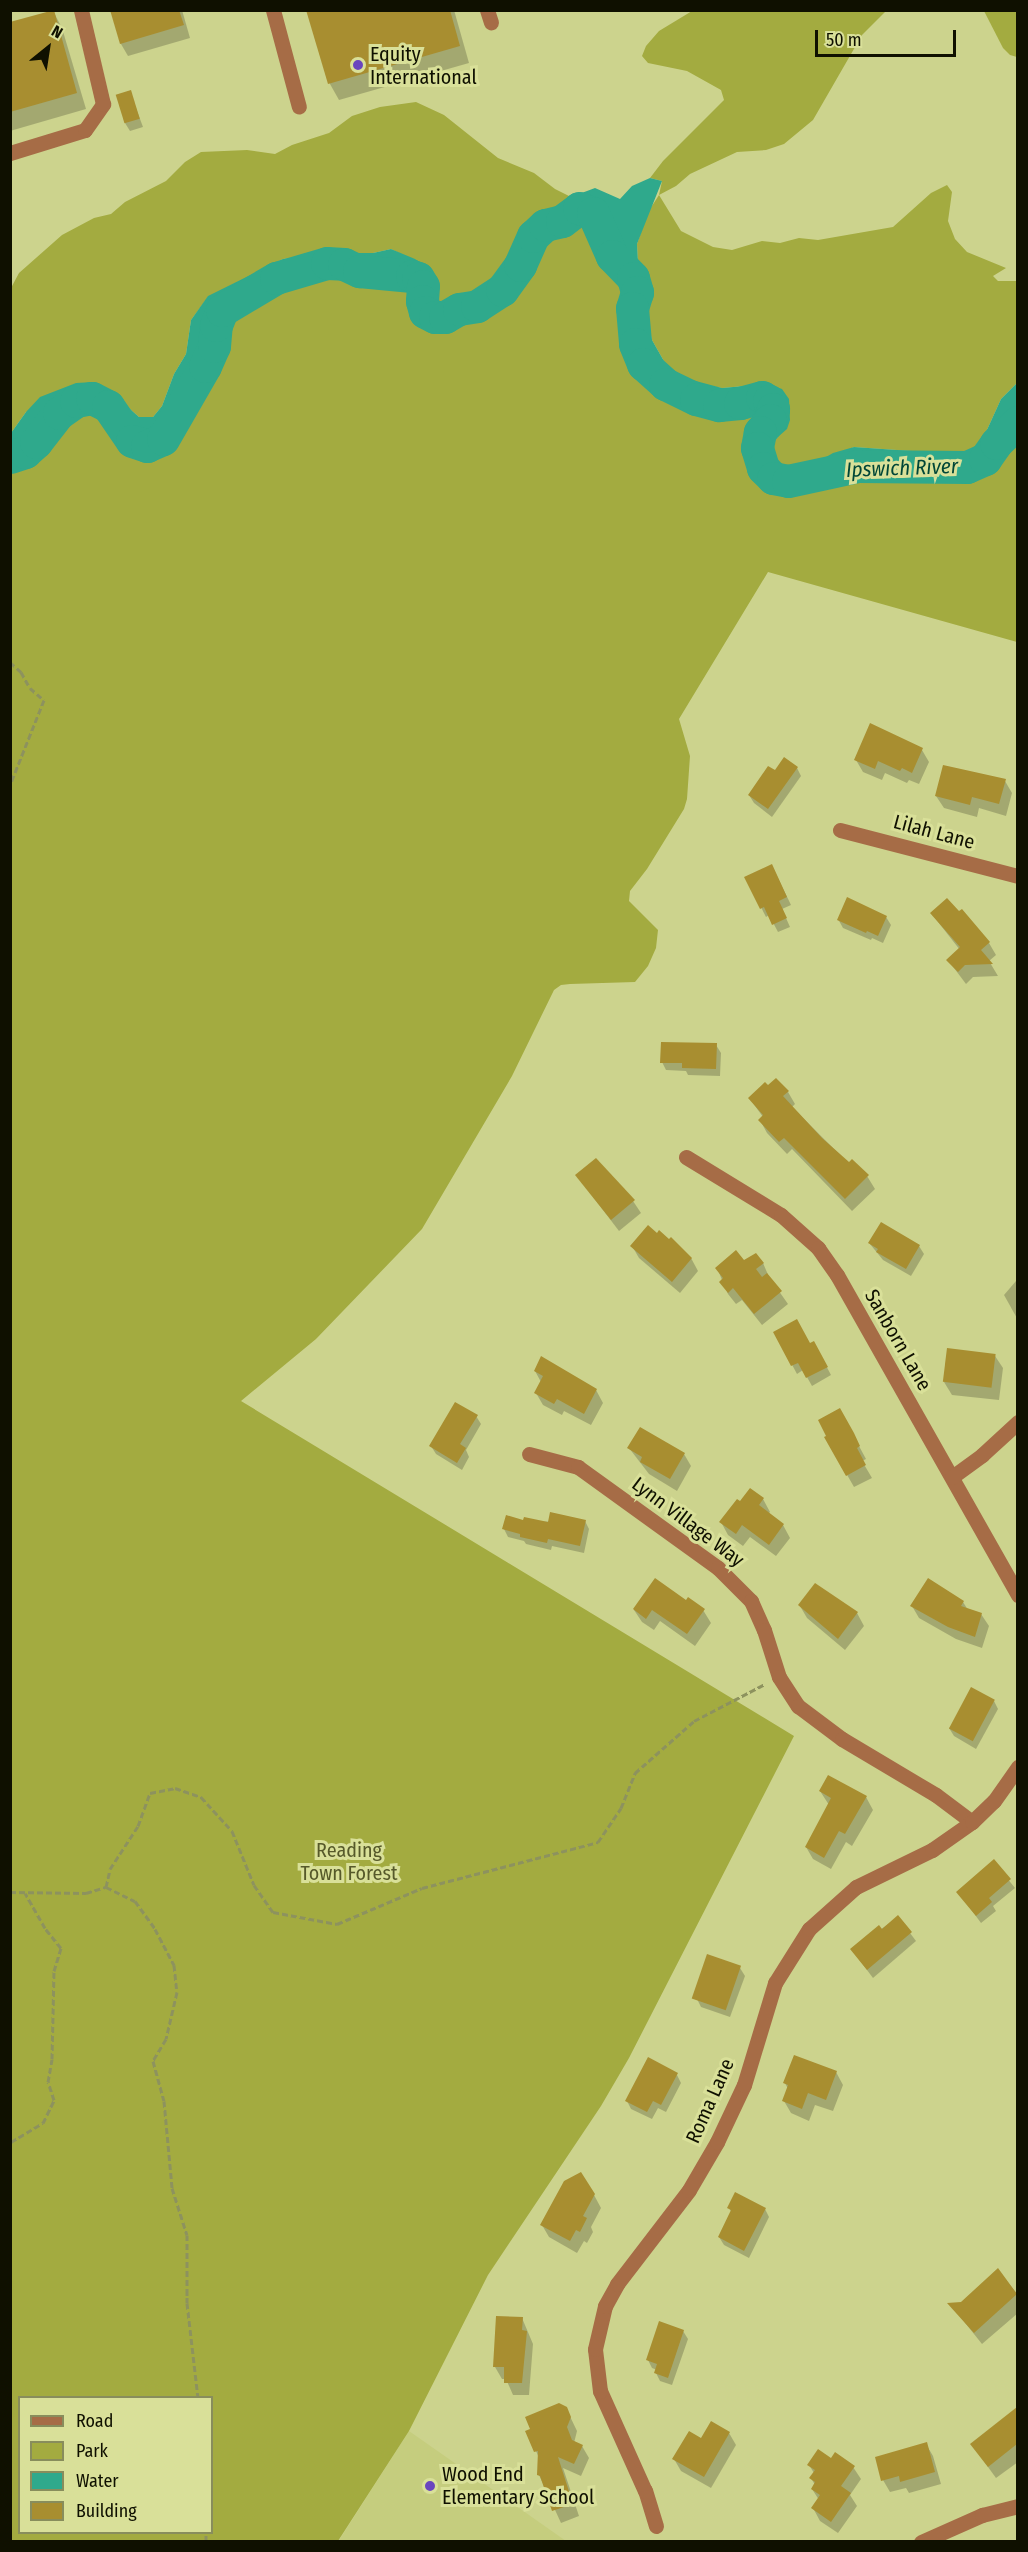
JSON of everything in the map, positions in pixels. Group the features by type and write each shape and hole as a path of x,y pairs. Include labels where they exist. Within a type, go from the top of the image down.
{"street":[{"path":"10,153 85,130 103,104 81,10"},
{"path":"273,10 299,107"},
{"name":"Lilah Lane","path":"840,830 1017,876"},
{"name":"Sanborn Lane","path":"686,1157 781,1215 818,1248 837,1275 1017,1595"},
{"path":"952,1477 982,1455 1017,1422"},
{"name":"Lynn Village Way","path":"529,1454 578,1467 730,1578 751,1601 779,1677 789,1695 808,1716 936,1795 972,1822"},
{"name":"Roma Lane","path":"656,2526 645,2491 600,2391 596,2349 605,2306 617,2284 689,2190 717,2142 744,2085 775,1983 809,1929 838,1901 862,1884 932,1850 972,1822 994,1801 1017,1767"},
{"path":"921,2541 982,2515 1017,2506"}],"path":[{"path":"10,662 21,672 30,688 45,700 11,784"},
{"path":"106,1887 110,1869 138,1826 150,1793 175,1788 201,1797 232,1831 254,1886 273,1912 338,1924 422,1888 598,1842 621,1808 636,1773 694,1721 779,1677"},
{"path":"10,1892 86,1893 106,1887 135,1901 155,1929 174,1965 177,1992 166,2039 153,2061 164,2101 172,2188 187,2235 187,2303 198,2396"},
{"path":"10,2145 11,2142 43,2122 54,2100 48,2082 52,2059 54,1971 61,1948 45,1928 25,1893"}],"shaded area":[{"name":"Wood End Elementary School","path":"409,2431 566,2541 338,2542"}],"green space":[{"path":"692,11 886,11 862,35 813,120 784,144 766,150 737,152 690,174 676,186 659,195 662,181 650,178 663,161 724,100 721,90 687,71 648,63 642,56 646,46 659,31"},
{"path":"984,11 1017,11 1017,57 1010,55 1003,48"},
{"path":"416,102 444,115 498,158 534,173 555,189 571,197 531,224 519,245 511,268 483,295 440,304 434,296 432,270 391,249 373,253 328,253 283,259 208,297 191,320 186,354 174,374 162,406 153,417 139,417 112,393 26,412 11,433 11,288 19,273 62,235 94,218 111,214 125,202 166,181 185,162 201,152 247,150 275,154 292,145 329,133 352,116 380,107"},
{"path":"947,185 952,192 948,221 955,239 967,252 1006,268 993,276 998,281 1017,281 1017,383 1001,399 981,443 969,455 854,447 807,468 791,469 773,461 770,453 772,442 778,437 768,384 722,388 681,377 665,363 652,340 647,319 649,292 646,278 638,262 637,244 648,212 659,195 681,231 713,247 732,250 762,241 780,243 799,238 818,240 893,227 931,193"},
{"name":"Reading Town Forest","path":"579,208 593,213 612,256 633,278 637,292 632,308 635,344 643,364 665,384 696,399 719,405 740,403 762,397 769,401 772,410 770,420 760,432 763,468 836,471 858,466 967,467 990,454 995,443 1017,422 1017,642 768,572 679,719 690,756 687,799 684,809 647,869 630,891 629,901 658,930 656,948 648,966 635,982 570,984 561,985 554,990 512,1076 422,1229 316,1339 241,1401 794,1736 629,2058 601,2106 488,2275 409,2431 338,2541 11,2542 11,457 25,452 59,413 76,401 92,398 108,406 128,435 172,424 182,401 205,366 214,346 216,325 222,310 276,278 327,263 344,264 359,272 412,276 418,278 423,286 422,301 445,317 459,309 477,306 528,252 533,236 545,225 562,221"}],"water":[{"path":"650,178 662,181 637,244 638,262 646,278 649,292 647,319 652,340 665,363 681,377 722,388 768,384 782,389 789,399 790,420 787,429 772,442 770,453 773,461 791,469 807,468 833,453 854,447 969,455 981,443 1001,399 1017,383 1017,422 995,443 985,459 967,467 858,466 788,481 773,478 763,468 757,448 760,432 770,420 772,410 769,401 762,397 740,403 719,405 696,399 665,384 643,364 635,344 632,308 637,292 633,278 612,256 593,213 579,208 562,221 545,225 533,236 520,265 502,290 477,306 460,309 445,317 435,317 425,312 422,301 423,286 412,276 359,272 344,264 327,263 276,278 222,310 216,325 214,346 205,366 163,439 147,446 132,441 108,406 92,398 76,401 59,413 36,442 25,452 11,457 11,433 26,412 40,397 76,383 94,382 112,393 139,417 153,417 162,406 174,374 186,354 191,320 208,296 283,259 328,253 373,253 391,249 415,259 432,270 434,296 440,304 450,303 483,295 498,282 511,268 519,245 531,224 571,197 595,188 620,199 632,186"}],"building":[{"path":"54,10 77,93 10,112 10,22"},
{"path":"110,10 179,10 184,25 120,44"},
{"name":"Equity International","path":"306,10 450,10 460,46 328,84"},
{"path":"131,90 140,119 124,123 116,95"},
{"path":"870,723 923,748 912,773 902,768 900,771 878,761 875,769 854,760"},
{"path":"784,757 798,767 768,809 748,795 768,766 775,770"},
{"path":"943,765 1006,779 999,804 972,797 970,805 935,796"},
{"path":"772,864 787,897 779,901 787,918 772,925 764,907 760,909 744,877"},
{"path":"847,897 887,916 878,936 837,920"},
{"path":"947,898 959,911 962,909 990,942 981,950 993,964 965,965 958,972 946,960 960,947 930,913"},
{"path":"661,1042 717,1043 716,1069 682,1068 682,1063 660,1063"},
{"path":"776,1078 789,1091 783,1096 822,1138 849,1162 852,1159 869,1175 845,1199 784,1138 779,1142 758,1120 763,1115 748,1098 765,1082 768,1085"},
{"path":"596,1158 635,1200 611,1220 575,1175"},
{"path":"881,1222 920,1245 906,1269 876,1252 878,1249 868,1243"},
{"path":"648,1225 657,1233 659,1230 669,1239 671,1237 692,1258 672,1282 630,1246"},
{"path":"736,1250 744,1260 756,1253 764,1263 756,1269 762,1277 767,1273 782,1291 754,1314 733,1288 728,1293 719,1282 723,1278 715,1268"},
{"path":"797,1319 810,1343 814,1341 828,1367 806,1378 798,1363 791,1366 773,1332"},
{"path":"947,1348 996,1354 991,1388 943,1382"},
{"path":"541,1356 597,1389 584,1414 557,1399 554,1404 534,1393 543,1376 534,1371"},
{"path":"455,1402 478,1415 460,1444 466,1448 457,1463 429,1446"},
{"path":"840,1408 860,1446 857,1448 866,1465 846,1476 824,1437 826,1436 818,1420"},
{"path":"640,1427 685,1453 670,1479 640,1462 642,1457 627,1448"},
{"path":"750,1488 764,1498 759,1505 784,1524 769,1545 742,1525 736,1534 719,1522 737,1499 740,1501"},
{"path":"550,1512 586,1520 580,1546 548,1539 547,1543 520,1537 520,1534 502,1529 506,1515 523,1520 524,1517 548,1522"},
{"path":"655,1578 686,1600 688,1597 705,1609 687,1634 652,1610 646,1619 633,1609"},
{"path":"928,1578 964,1601 961,1606 982,1613 975,1637 948,1627 910,1606"},
{"path":"815,1583 858,1612 838,1639 798,1605"},
{"path":"971,1687 995,1700 973,1741 949,1728"},
{"path":"828,1775 867,1796 845,1834 839,1831 824,1858 805,1847 831,1798 819,1791"},
{"path":"994,1859 1011,1879 989,1898 992,1902 976,1916 956,1892"},
{"path":"898,1915 912,1932 867,1970 850,1949 879,1925 882,1929"},
{"path":"707,1954 741,1966 726,2010 692,1998"},
{"path":"794,2055 837,2071 826,2100 808,2093 802,2109 782,2101 788,2085 783,2083"},
{"path":"648,2057 678,2073 661,2105 653,2101 647,2112 625,2101"},
{"path":"581,2172 595,2194 583,2216 587,2218 580,2232 576,2230 570,2241 540,2225 564,2181"},
{"path":"735,2192 766,2208 744,2251 718,2237 731,2210 727,2208"},
{"path":"998,2268 1017,2294 974,2333 947,2303 961,2302"},
{"path":"496,2316 523,2317 522,2330 527,2331 522,2383 504,2383 504,2367 493,2367"},
{"path":"659,2321 684,2330 668,2378 654,2373 657,2364 646,2360"},
{"path":"559,2403 567,2407 571,2417 567,2427 572,2440 583,2445 574,2464 558,2457 573,2504 552,2511 540,2476 537,2475 538,2451 534,2452 525,2431 530,2429 525,2417"},
{"path":"1017,2407 1017,2444 988,2467 970,2444"},
{"path":"711,2421 730,2432 704,2477 672,2459 689,2431 701,2438"},
{"path":"927,2442 935,2472 900,2482 899,2476 881,2481 875,2457"},
{"path":"818,2449 831,2458 835,2452 855,2466 841,2486 851,2493 831,2522 811,2508 820,2495 811,2489 815,2482 809,2478 815,2470 807,2465"}],"waterway":[{"name":"Ipswich River","path":"10,457 25,452 59,413 76,401 92,398 108,406 132,441 147,446 163,439 205,366 214,346 216,325 222,310 276,278 327,263 344,264 359,271 412,276 418,278 423,286 422,301 425,312 435,317 445,317 459,309 477,306 502,290 520,265 533,236 545,225 562,221 579,208 593,213 612,256 633,278 637,292 632,308 635,344 643,364 665,384 696,399 719,405 740,403 762,397 769,401 773,409 770,420 760,432 757,448 763,468 773,478 788,481 858,466 967,467 985,459 996,443 1018,422"}],"place":[{"name":"Equity International","path":"358,65"},
{"name":"Wood End Elementary School","path":"430,2486"}]}
